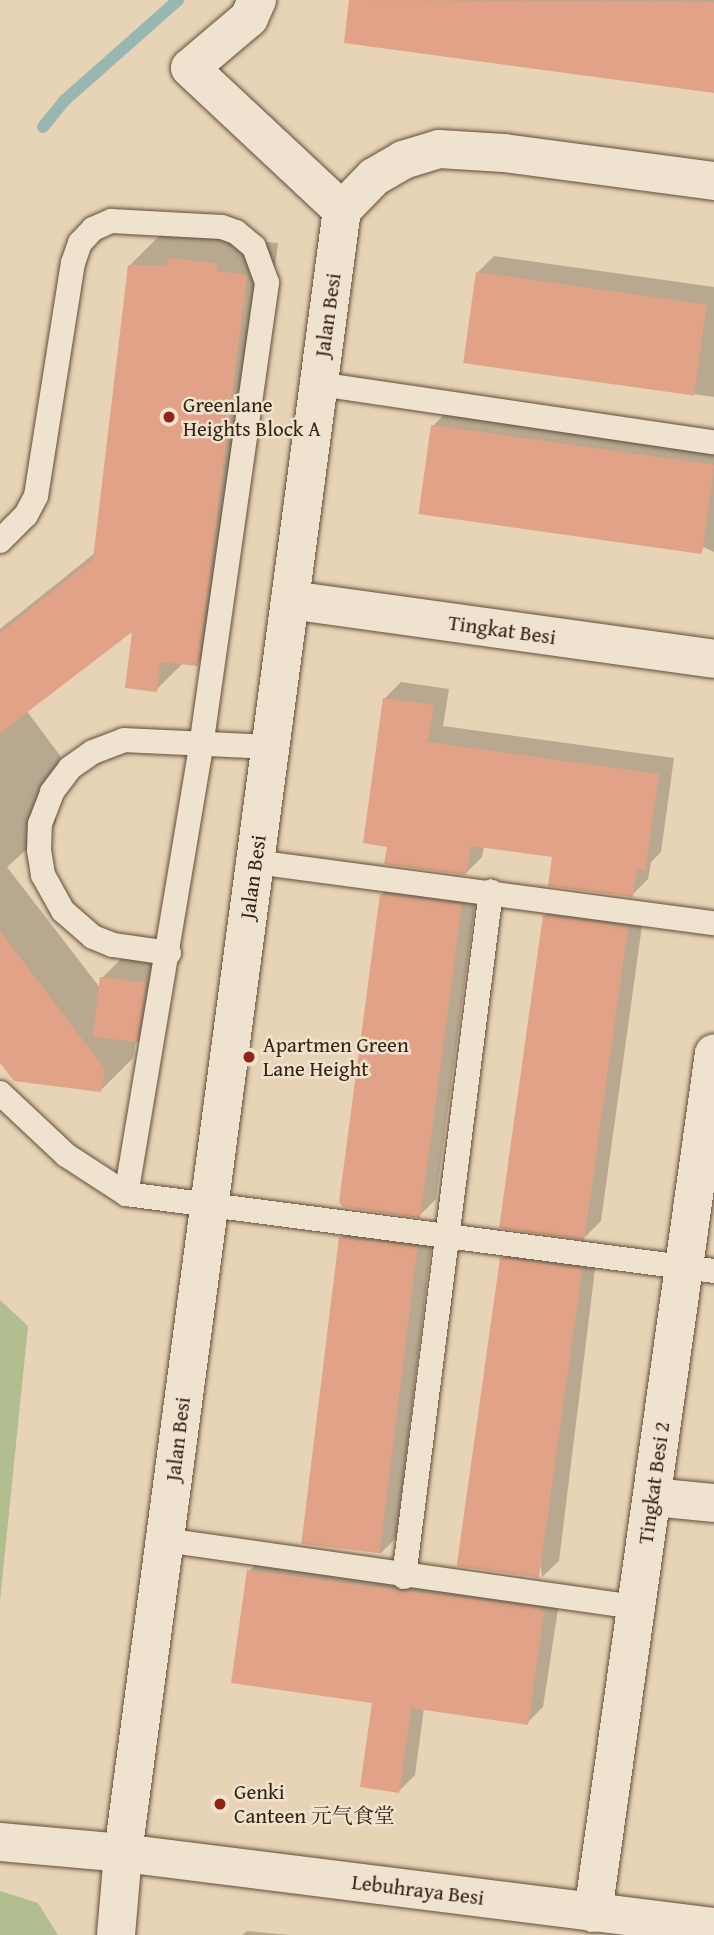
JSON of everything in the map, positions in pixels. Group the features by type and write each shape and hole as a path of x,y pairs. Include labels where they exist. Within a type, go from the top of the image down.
{"street":[{"path":"257,0 249,18 190,68 342,210 374,177 403,160 439,149 504,153 714,181"},
{"name":"Jalan Besi","path":"116,1935 122,1853 342,210"},
{"name":"Tingkat Besi","path":"290,600 714,659"},
{"name":"Tingkat Besi 2","path":"593,1913 653,1497 698,1269 714,1053"},
{"path":"653,1497 714,1503"},
{"name":"Lebuhraya Besi","path":"0,1842 122,1853 714,1927"}],"lane":[{"path":"0,541 26,515 36,496 73,263 80,243 93,229 111,221 222,227 236,232 254,247 267,283 202,741 169,953 126,1194"},
{"path":"319,384 714,442"},
{"path":"169,953 113,945 93,937 63,911 43,875 40,824 52,792 71,768 93,752 145,737 270,747"},
{"path":"255,862 491,891 714,923"},
{"path":"404,1577 491,891"},
{"path":"0,1093 66,1155 126,1194 698,1269"},
{"path":"165,1540 404,1577 636,1607"}],"green space":[{"path":"0,1300 28,1326 0,1601"},
{"path":"0,1891 38,1903 58,1935 0,1935"}],"building":[{"path":"349,0 714,2 714,93 344,43"},
{"name":"Greenlane Heights Block A","path":"168,258 217,263 217,271 247,275 198,666 160,662 157,692 125,688 132,632 0,733 0,633 93,559 128,265 167,266"},
{"path":"476,272 707,304 694,396 463,363"},
{"path":"431,425 714,465 702,554 418,514"},
{"path":"383,698 434,705 428,742 659,774 645,870 637,869 633,897 548,886 552,857 471,846 466,875 384,864 387,847 363,843"},
{"path":"380,894 462,905 420,1218 343,1207 339,1202"},
{"path":"543,915 628,927 584,1240 499,1228"},
{"path":"0,931 105,1069 101,1092 14,1081 0,1063"},
{"path":"100,977 146,983 138,1042 93,1037"},
{"path":"339,1237 417,1247 380,1553 301,1544"},
{"path":"500,1258 582,1270 539,1578 457,1566"},
{"path":"247,1570 539,1608 544,1613 528,1725 411,1708 399,1793 360,1787 372,1703 231,1683"}],"waterway":[{"path":"43,127 65,100 178,0"}],"place":[{"name":"Greenlane Heights Block A","path":"169,417"},
{"name":"Apartmen Green Lane Height","path":"249,1057"},
{"name":"Genki Canteen 元气食堂","path":"220,1804"}]}
